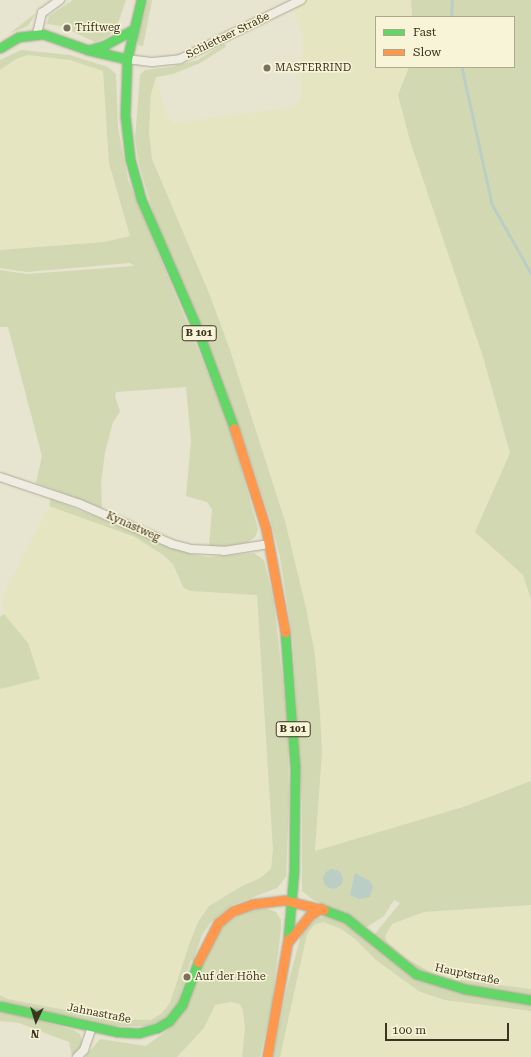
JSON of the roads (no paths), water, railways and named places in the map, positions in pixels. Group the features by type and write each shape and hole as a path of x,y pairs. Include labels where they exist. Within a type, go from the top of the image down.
{"main road":[{"name":"B 101","path":"141,0 132,30 127,59 127,134 141,199 216,375 248,470 269,544 284,620 293,725 295,815 288,942 267,1057"},
{"path":"88,50 105,45 119,35 132,30"},
{"path":"0,48 18,38 37,34 49,34 88,50 127,59"},
{"name":"Hauptstraße","path":"291,901 321,908 346,918 416,974 465,989 531,1000"},
{"name":"Jahnastraße","path":"0,1006 92,1027 139,1033 165,1024 179,1010 188,993 199,958 212,930 233,911 262,902 291,901"},
{"path":"288,942 309,916 321,908"}],"street":[{"path":"37,34 42,13 60,0"},
{"name":"Schlettaer Straße","path":"127,59 152,62 180,59 301,0"},
{"name":"Kynastweg","path":"0,477 80,504 172,544 191,549 224,551 269,544"},
{"path":"77,1057 84,1050 92,1027"}],"waterway":[{"path":"451,16 452,0"},
{"path":"462,68 492,204 531,273"}],"place":[{"name":"Triftweg","path":"67,28"},
{"name":"MASTERRIND","path":"267,68"},
{"name":"Auf der Höhe","path":"187,977"}]}
